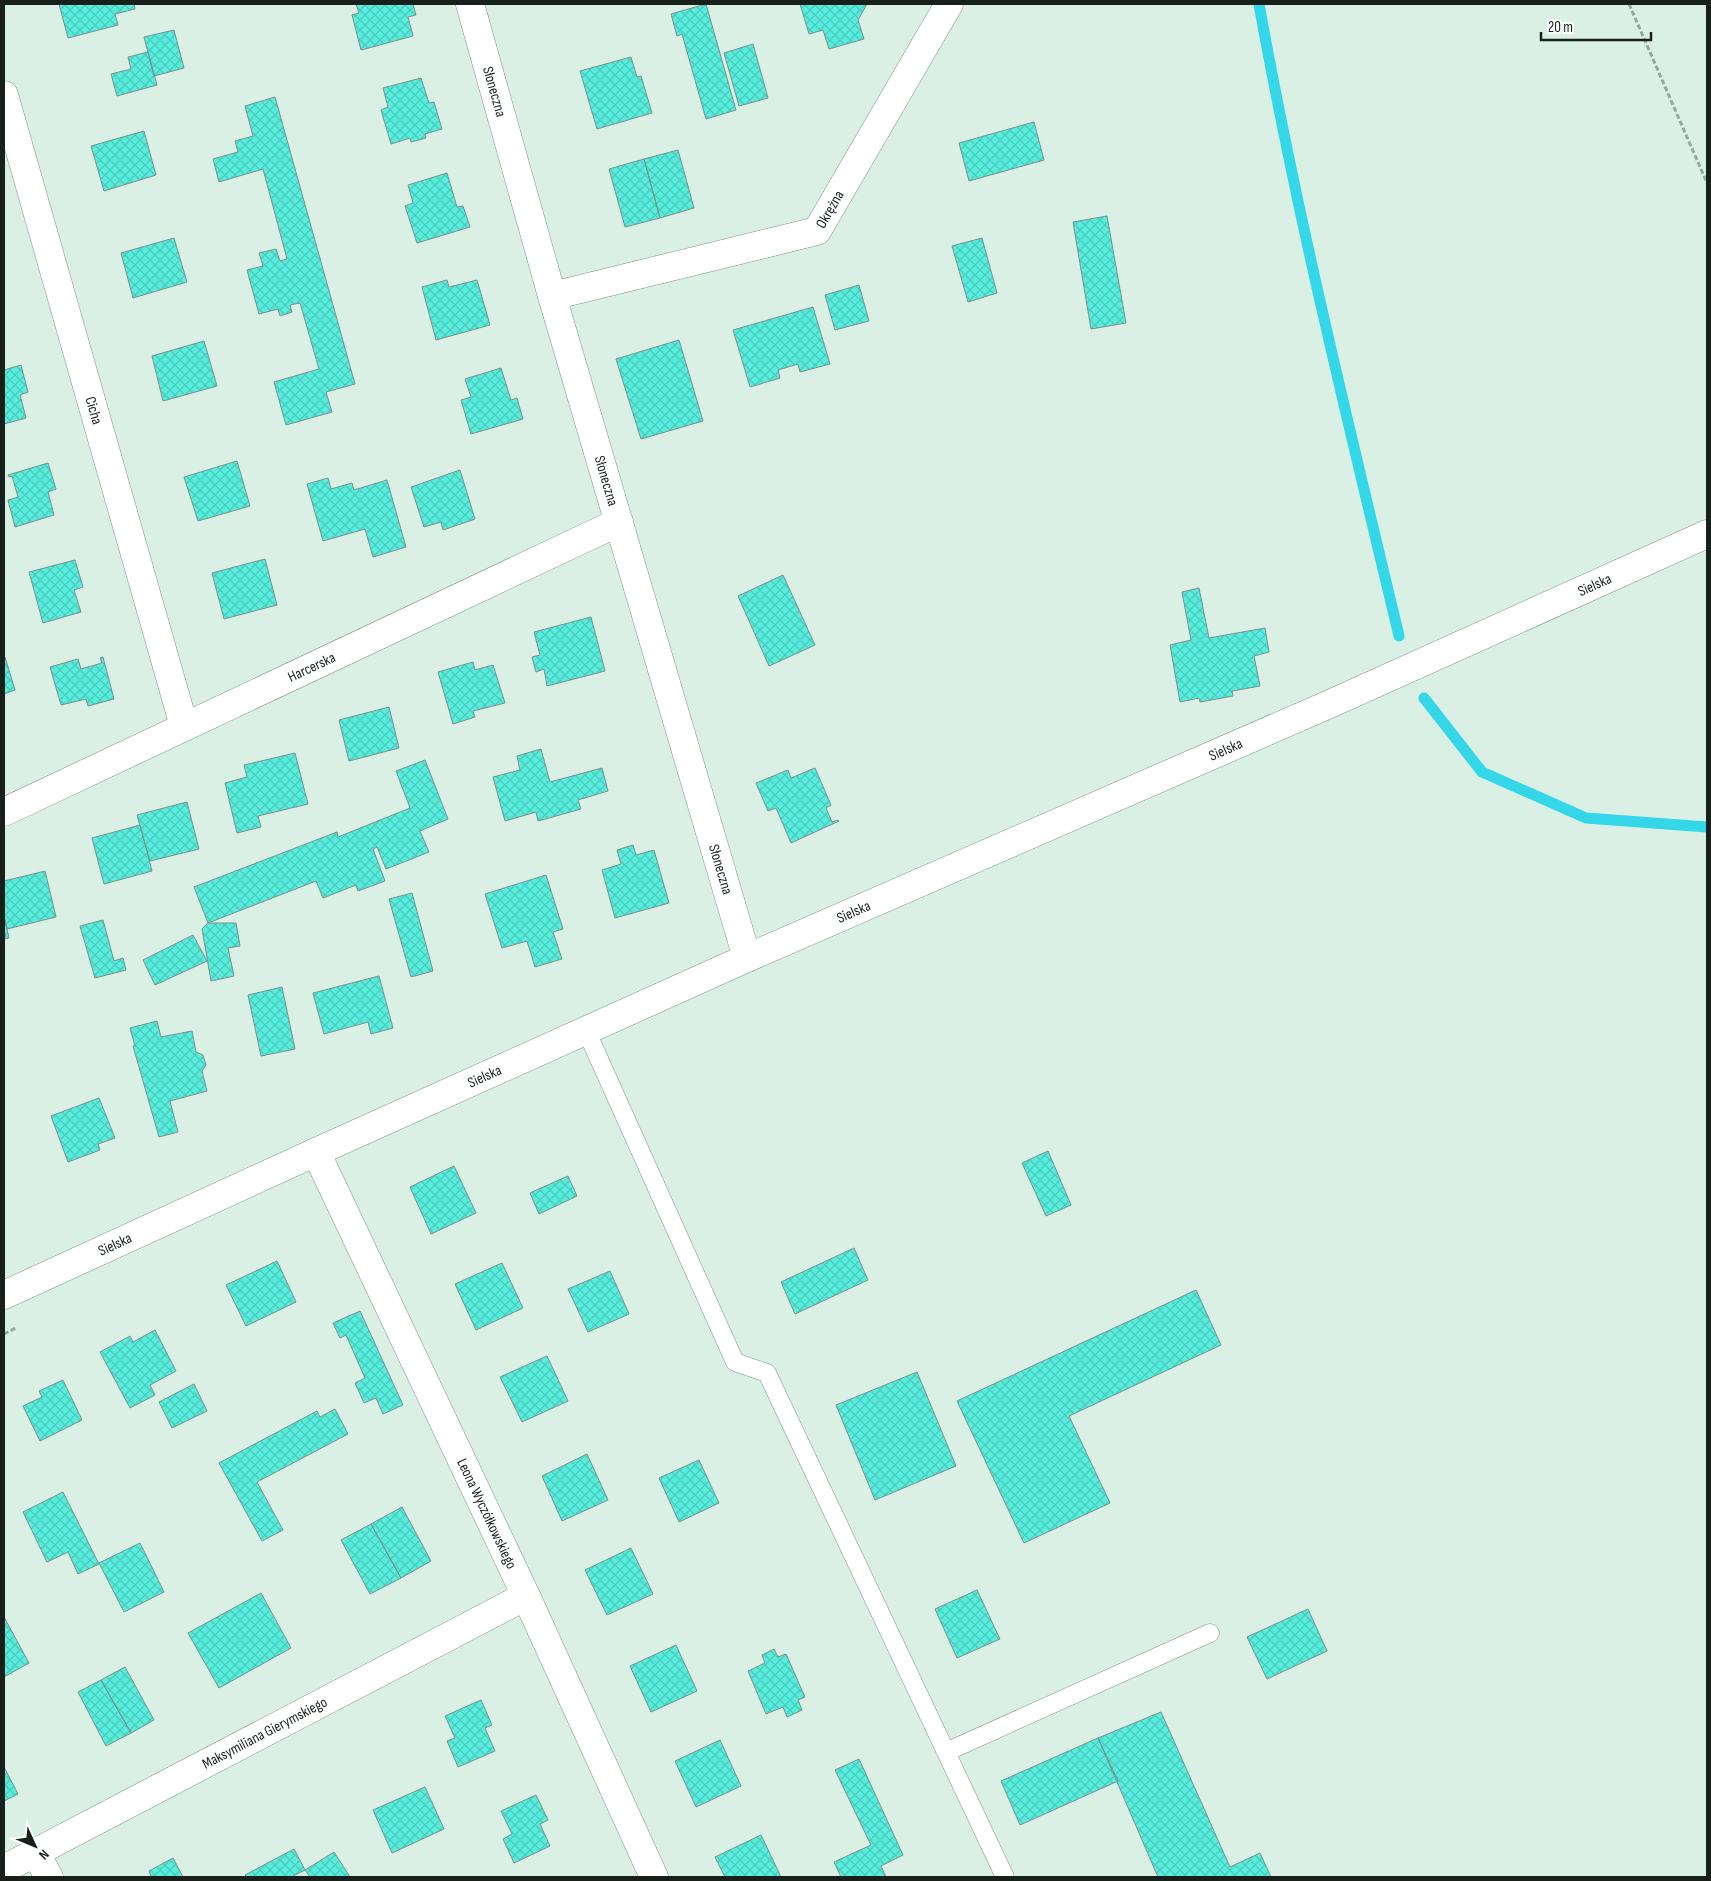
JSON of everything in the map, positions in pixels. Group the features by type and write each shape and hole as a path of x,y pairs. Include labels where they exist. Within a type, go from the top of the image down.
{"street":[{"name":"Słoneczna","path":"470,4 552,296 747,958"},
{"name":"Okrężna","path":"552,296 818,231 949,4"},
{"name":"Cicha","path":"4,95 184,726"},
{"name":"Harcerska","path":"4,812 620,522"},
{"name":"Sielska","path":"4,1295 747,958 1332,703 1707,534"},
{"name":"Leona Wyczółkowskiego","path":"316,1152 526,1596 654,1877"},
{"name":"Maksymiliana Gierymskiego","path":"4,1869 526,1596"},
{"path":"35,1852 49,1877"}],"lane":[{"path":"586,1030 735,1362 767,1373 1005,1877"},
{"path":"946,1752 1210,1632"}],"path":[{"path":"1629,4 1707,183"}],"building":[{"path":"59,4 134,4 135,9 115,14 118,25 68,38"},
{"path":"356,4 413,4 416,15 408,17 413,36 361,50 352,15 359,13"},
{"path":"706,4 736,110 706,119 682,34 677,36 671,14"},
{"path":"800,4 867,4 858,20 864,39 829,49 823,30 809,34"},
{"path":"174,30 184,68 154,76 144,37"},
{"path":"753,44 768,98 739,106 724,53"},
{"path":"148,52 157,85 117,96 111,74 131,69 128,57"},
{"path":"631,57 637,77 641,76 652,113 597,129 580,71"},
{"path":"421,78 429,103 434,102 442,129 425,134 426,138 411,142 410,138 391,144 381,110 388,107 383,88"},
{"path":"275,97 355,384 326,392 332,412 286,425 274,382 319,369 300,303 290,305 292,312 280,316 278,309 259,314 247,270 263,266 259,253 276,249 280,261 287,259 263,169 219,182 213,159 238,152 235,141 253,136 245,106"},
{"path":"1034,122 1044,160 969,181 959,143"},
{"path":"144,131 156,175 104,191 91,146"},
{"path":"678,150 694,208 660,218 644,159"},
{"path":"644,159 660,218 625,227 609,169"},
{"path":"447,173 457,207 463,206 470,227 417,243 405,206 413,203 408,185"},
{"path":"1107,216 1126,323 1091,329 1073,222"},
{"path":"174,238 187,282 133,298 121,253"},
{"path":"982,238 997,293 968,302 952,246"},
{"path":"447,280 449,287 477,280 490,325 436,340 422,287"},
{"path":"859,285 869,321 835,330 825,295"},
{"path":"813,307 830,364 800,372 798,364 778,370 780,378 750,387 733,330"},
{"path":"679,340 703,421 641,439 616,359"},
{"path":"204,341 217,386 163,401 152,356"},
{"path":"21,365 28,392 20,395 26,418 4,424 4,370"},
{"path":"501,368 511,400 517,398 523,419 471,434 461,400 471,397 465,379"},
{"path":"237,461 250,506 198,521 184,477"},
{"path":"48,463 56,489 48,492 54,515 15,527 8,500 18,497 12,476 9,477 8,475"},
{"path":"460,470 475,519 443,530 441,522 424,527 411,487"},
{"path":"328,478 331,489 352,483 354,490 387,480 406,547 373,557 365,529 323,541 307,484"},
{"path":"265,559 277,605 224,619 212,573"},
{"path":"75,560 83,587 74,590 81,612 43,623 29,572"},
{"path":"783,575 815,645 769,666 738,596"},
{"path":"1199,588 1209,638 1265,628 1269,652 1254,656 1260,686 1232,691 1233,696 1200,702 1199,698 1180,702 1170,645 1191,640 1182,592"},
{"path":"591,617 605,671 547,686 544,669 536,672 532,657 540,655 534,632"},
{"path":"103,657 114,699 88,706 86,699 61,705 50,667 78,659 81,669 102,663 100,658"},
{"path":"4,658 15,690 4,694"},
{"path":"473,662 475,670 493,665 505,703 473,711 475,717 453,724 438,672"},
{"path":"389,707 399,748 349,761 339,720"},
{"path":"541,749 550,782 602,768 608,791 578,800 581,809 538,821 536,812 505,821 493,777 520,770 517,756"},
{"path":"295,753 308,804 258,816 261,827 237,833 225,783 247,777 244,765"},
{"path":"425,760 448,819 420,831 429,852 386,869 377,847 373,849 385,881 358,891 356,885 323,898 316,881 208,923 194,887 337,832 338,837 410,808 396,771"},
{"path":"815,768 831,805 826,808 832,822 839,821 791,843 776,808 768,811 756,783 788,770 791,778"},
{"path":"187,802 199,849 150,861 137,815"},
{"path":"140,825 152,871 104,884 92,838"},
{"path":"633,845 636,855 654,850 669,903 615,918 602,870 621,864 617,850"},
{"path":"45,871 56,917 7,929 4,916 4,881"},
{"path":"546,875 563,929 553,932 562,959 535,967 527,941 502,948 485,894"},
{"path":"412,893 433,971 411,977 389,899"},
{"path":"4,916 9,938 4,939"},
{"path":"103,920 114,961 123,958 126,970 95,978 80,926"},
{"path":"208,923 236,923 240,946 228,948 234,976 211,981 202,929"},
{"path":"193,935 207,961 155,985 143,960"},
{"path":"379,976 393,1028 371,1034 368,1022 324,1034 313,993"},
{"path":"282,987 295,1049 261,1056 248,995"},
{"path":"157,1021 161,1037 192,1031 196,1052 203,1055 206,1065 202,1071 207,1091 170,1101 178,1132 159,1137 133,1046 135,1046 130,1028"},
{"path":"99,1098 115,1138 98,1144 100,1150 68,1162 51,1116"},
{"path":"1048,1151 1071,1205 1046,1216 1022,1163"},
{"path":"454,1166 476,1213 431,1234 410,1187"},
{"path":"568,1176 577,1196 539,1214 530,1193"},
{"path":"854,1248 868,1280 795,1314 781,1282"},
{"path":"277,1261 296,1302 246,1326 226,1285"},
{"path":"502,1263 523,1308 476,1330 455,1284"},
{"path":"610,1271 629,1314 588,1332 568,1289"},
{"path":"1196,1290 1221,1345 1069,1416 1110,1503 1024,1543 957,1401"},
{"path":"360,1311 403,1405 383,1414 376,1398 364,1403 355,1383 365,1378 346,1335 340,1338 333,1323"},
{"path":"155,1330 176,1371 150,1385 155,1395 130,1408 100,1352 130,1336 133,1342"},
{"path":"547,1356 568,1401 522,1422 500,1377"},
{"path":"917,1372 956,1466 875,1500 836,1405"},
{"path":"63,1380 82,1420 40,1441 23,1406 42,1397 39,1391"},
{"path":"194,1384 207,1411 172,1428 159,1402"},
{"path":"335,1409 348,1434 257,1482 283,1530 262,1541 219,1463 317,1411 320,1417"},
{"path":"587,1454 608,1500 562,1521 542,1476"},
{"path":"699,1460 719,1503 679,1522 659,1478"},
{"path":"63,1492 99,1564 78,1574 68,1552 47,1562 23,1512"},
{"path":"402,1507 431,1561 401,1578 371,1524"},
{"path":"371,1524 401,1578 370,1594 341,1540"},
{"path":"140,1543 164,1592 124,1612 99,1563"},
{"path":"631,1548 653,1594 607,1615 585,1570"},
{"path":"977,1590 1000,1639 957,1658 935,1609"},
{"path":"261,1593 291,1648 219,1688 188,1633"},
{"path":"1308,1609 1327,1651 1267,1679 1247,1637"},
{"path":"4,1617 29,1663 4,1677"},
{"path":"676,1645 697,1691 651,1712 630,1666"},
{"path":"774,1649 778,1657 786,1654 805,1697 798,1700 802,1710 787,1717 783,1707 766,1714 748,1671 765,1663 762,1655"},
{"path":"125,1667 154,1720 131,1733 101,1680"},
{"path":"101,1680 131,1733 106,1746 78,1692"},
{"path":"481,1700 492,1725 485,1728 495,1751 458,1767 447,1741 455,1738 445,1716"},
{"path":"1161,1712 1230,1867 1260,1853 1271,1877 1158,1877 1098,1738"},
{"path":"1098,1738 1118,1781 1020,1825 1001,1781"},
{"path":"720,1740 741,1786 696,1807 675,1761"},
{"path":"859,1759 903,1855 881,1866 886,1877 841,1877 834,1862 871,1845 835,1770"},
{"path":"4,1767 18,1794 4,1801"},
{"path":"425,1787 444,1829 392,1853 373,1810"},
{"path":"536,1795 548,1820 540,1824 550,1846 514,1863 503,1839 512,1834 501,1811"},
{"path":"761,1835 781,1877 725,1877 715,1857"},
{"path":"294,1849 305,1870 291,1877 247,1877 245,1875"},
{"path":"334,1852 350,1877 310,1877 305,1870"},
{"path":"173,1858 183,1877 148,1877 151,1876 149,1871"}],"waterway":[{"path":"1259,4 1307,242 1399,636"},
{"path":"1424,698 1482,772 1586,818 1707,827"}]}
